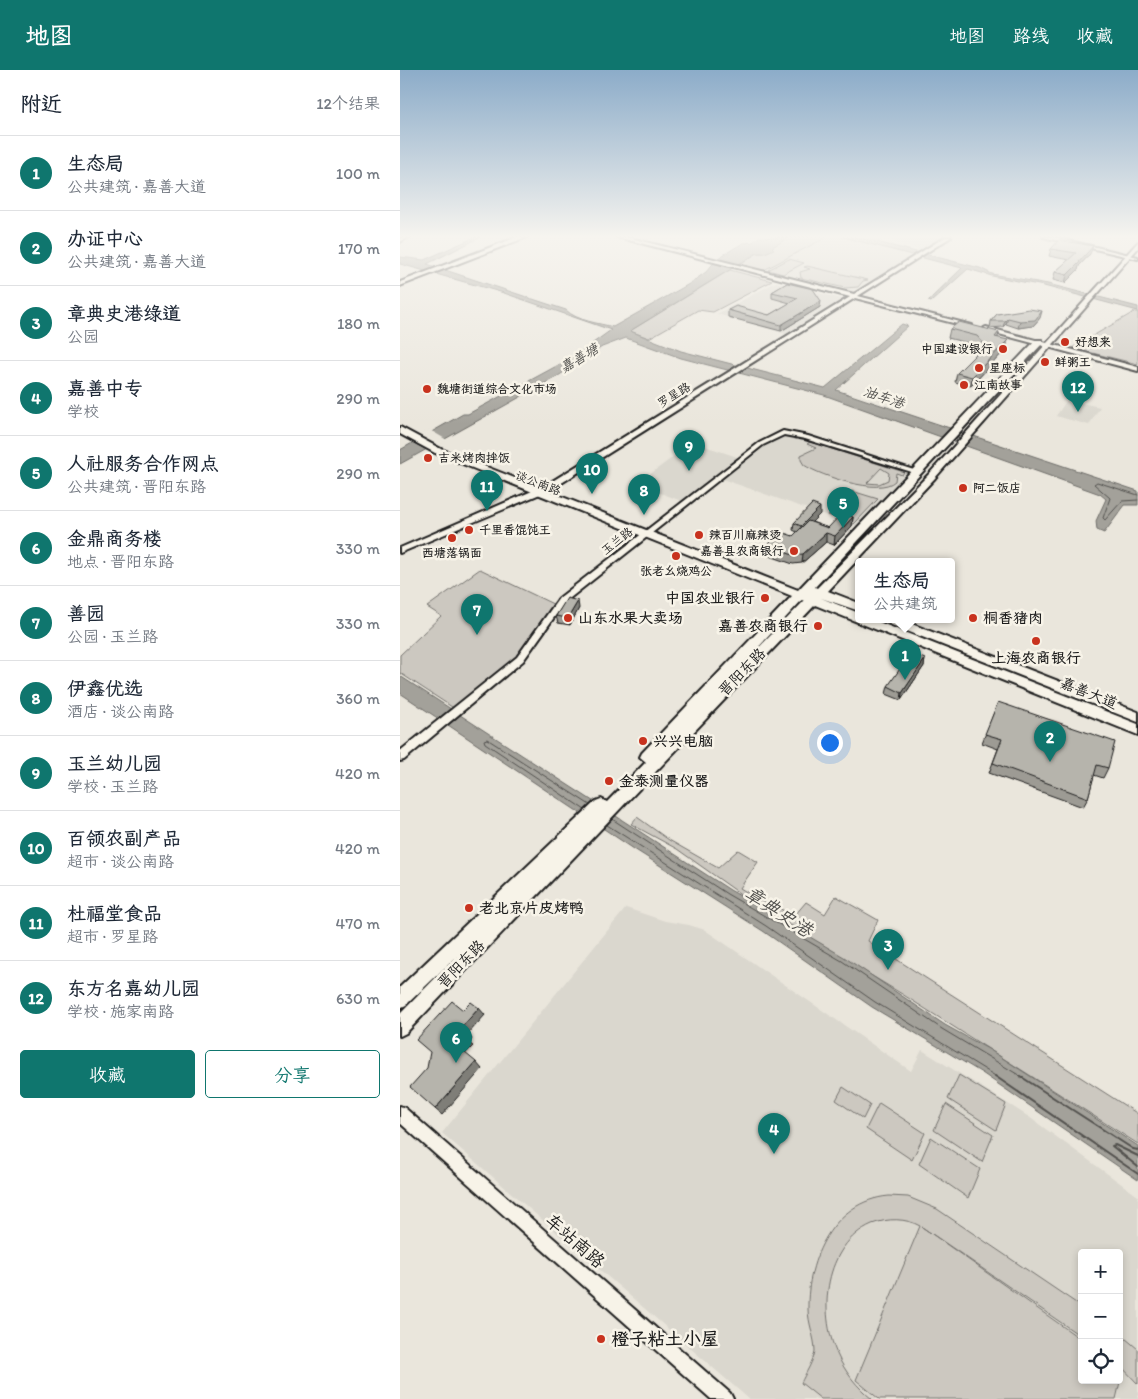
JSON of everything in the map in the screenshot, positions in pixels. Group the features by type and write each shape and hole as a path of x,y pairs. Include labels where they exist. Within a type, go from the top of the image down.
{"main road":[{"path":"1052,328 1078,299"},
{"name":"晋阳东路","path":"400,1027 583,831 810,594 955,450 1089,299"},
{"name":"晋阳东路","path":"810,594 942,443 1045,335"},
{"name":"谈公南路","path":"400,423 405,431 441,449 810,594"},
{"path":"810,594 855,607"},
{"name":"嘉善大道","path":"810,594 855,616"},
{"name":"嘉善大道","path":"871,623 1138,730"},
{"name":"嘉善大道","path":"898,623 1138,716"},
{"name":"晋阳东路","path":"400,999 583,831"}],"street":[{"name":"罗星路","path":"400,550 544,489 849,299"},
{"path":"866,299 973,326"},
{"path":"982,328 1138,369"},
{"name":"玉兰路","path":"400,757 520,660 562,600 761,444 783,433 806,436 917,472"},
{"name":"车站南路","path":"400,1113 724,1399"}],"shaded area":[{"path":"682,299 738,299 713,312 698,310 649,338 630,331"},
{"path":"745,299 842,299 786,334 717,314"},
{"path":"1134,312 1138,312 1138,364 1072,348"},
{"path":"1067,400 1100,407 1089,425 1056,416"},
{"path":"784,436 805,438 910,472 859,527 722,479 764,446"},
{"path":"693,442 740,458 684,502 637,484"},
{"path":"810,442 904,472 902,475 896,473 895,481 887,485 864,485 836,479 804,465 801,455 816,448 807,444","holes":["881,468 889,473 888,480 879,484 867,483"]},
{"path":"852,491 878,499 854,524 828,515"},
{"path":"480,569 555,605 517,659 455,709 400,673 400,655 441,616 427,607"},
{"path":"637,817 669,840 718,868 738,850 758,862 740,888 763,902 795,915 806,902 825,914 836,896 878,920 868,941 1138,1114 1138,1144 902,994 763,910 677,849 631,824"},
{"path":"626,908 665,921 705,930 911,1071 922,1050 1029,1117 1138,1196 1138,1399 749,1399 442,1133"},
{"path":"959,1075 1006,1104 996,1130 948,1099"},
{"path":"843,1087 870,1105 863,1119 836,1100"},
{"path":"879,1103 925,1133 912,1160 866,1129"},
{"path":"946,1104 993,1135 982,1162 934,1130"},
{"path":"931,1137 980,1169 968,1198 919,1164"},
{"path":"889,1196 908,1197 937,1209 1078,1304 1078,1334 922,1227 1078,1337 1078,1384 1120,1384 1116,1399 879,1399 856,1380 920,1226 909,1221 897,1220 872,1224 856,1234 844,1247 835,1263 829,1281 828,1319 831,1337 837,1354 852,1379 872,1399 821,1399 801,1383 815,1351 808,1309 812,1271 818,1253 838,1221 853,1209 869,1200"},
{"path":"1123,1336 1138,1349 1138,1384 1123,1368"}],"water":[{"name":"嘉善塘","path":"521,299 533,299 566,310 576,317 613,327 662,299 682,299 630,331 681,351 825,388 902,324 908,326 836,390 1138,491 1138,505 1125,505 1104,533 1097,530 1096,521 1106,499 1100,494 824,395 681,358 626,338 602,347 558,376 400,464 400,450 463,414 468,414 575,356 611,330"},
{"path":"1093,299 1107,299 1138,307 1138,311"},
{"path":"400,676 730,890 844,957 945,1025 990,1050 1138,1146 1138,1180 982,1073 872,1007 763,931 634,849 400,693"}],"pier":[{"path":"430,430 447,440 427,451 410,442"}],"building":[{"path":"796,299 820,299 821,301 781,325 728,310 736,306 769,315"},
{"path":"1029,309 1042,311 1035,320 1020,321 1008,318 1005,321 991,321 997,314"},
{"path":"959,322 999,332 995,337 1008,340 972,377 957,373 985,345 977,336 950,329"},
{"path":"812,504 820,507 801,526 794,523"},
{"path":"842,513 853,517 835,536 826,533 803,554 793,555 767,546 781,532 793,536 808,521 828,528"},
{"path":"567,598 578,601 568,618 556,616"},
{"path":"911,653 925,659 902,693 888,686"},
{"path":"998,702 1115,742 1108,768 1097,765 1088,798 993,763 1002,739 985,734"},
{"path":"452,1001 463,1010 471,1002 479,1008 461,1028 466,1032 462,1036 466,1040 459,1048 476,1062 435,1109 410,1087 427,1068 430,1052 416,1040"}],"place":[{"name":"好想来","path":"1065,342"},
{"name":"中国建设银行","path":"1003,349"},
{"name":"鲜粥王","path":"1045,362"},
{"name":"星座标","path":"979,368"},
{"name":"江南故事","path":"964,385"},
{"name":"魏塘街道综合文化市场","path":"427,389"},
{"name":"东方名嘉幼儿园","path":"1078,412"},
{"name":"吉米烤肉拌饭","path":"428,458"},
{"name":"玉兰幼儿园","path":"689,471"},
{"name":"阿二饭店","path":"963,488"},
{"name":"百领农副产品","path":"592,494"},
{"name":"杜福堂食品","path":"487,511"},
{"name":"伊鑫优选","path":"644,515"},
{"name":"人社服务合作网点","path":"843,528"},
{"name":"千里香馄饨王","path":"469,530"},
{"name":"辣百川麻辣烫","path":"699,535"},
{"name":"西塘落锅面","path":"452,538"},
{"name":"嘉善县农商银行","path":"794,551"},
{"name":"张老幺烧鸡公","path":"676,556"},
{"name":"中国农业银行","path":"765,598"},
{"name":"山东水果大卖场","path":"568,618"},
{"name":"桐香猪肉","path":"973,618"},
{"name":"嘉善农商银行","path":"818,626"},
{"name":"善园","path":"477,635"},
{"name":"上海农商银行","path":"1036,641"},
{"name":"生态局","path":"905,680"},
{"name":"兴兴电脑","path":"643,741"},
{"name":"办证中心","path":"1050,762"},
{"name":"金泰测量仪器","path":"609,781"},
{"name":"老北京片皮烤鸭","path":"469,908"},
{"name":"章典史港绿道","path":"888,970"},
{"name":"金鼎商务楼","path":"456,1063"},
{"name":"嘉善中专","path":"774,1154"},
{"name":"橙子粘土小屋","path":"601,1339"}],"water label":[{"name":"油车港","path":"884,397"},
{"name":"章典史港","path":"779,911"}]}
